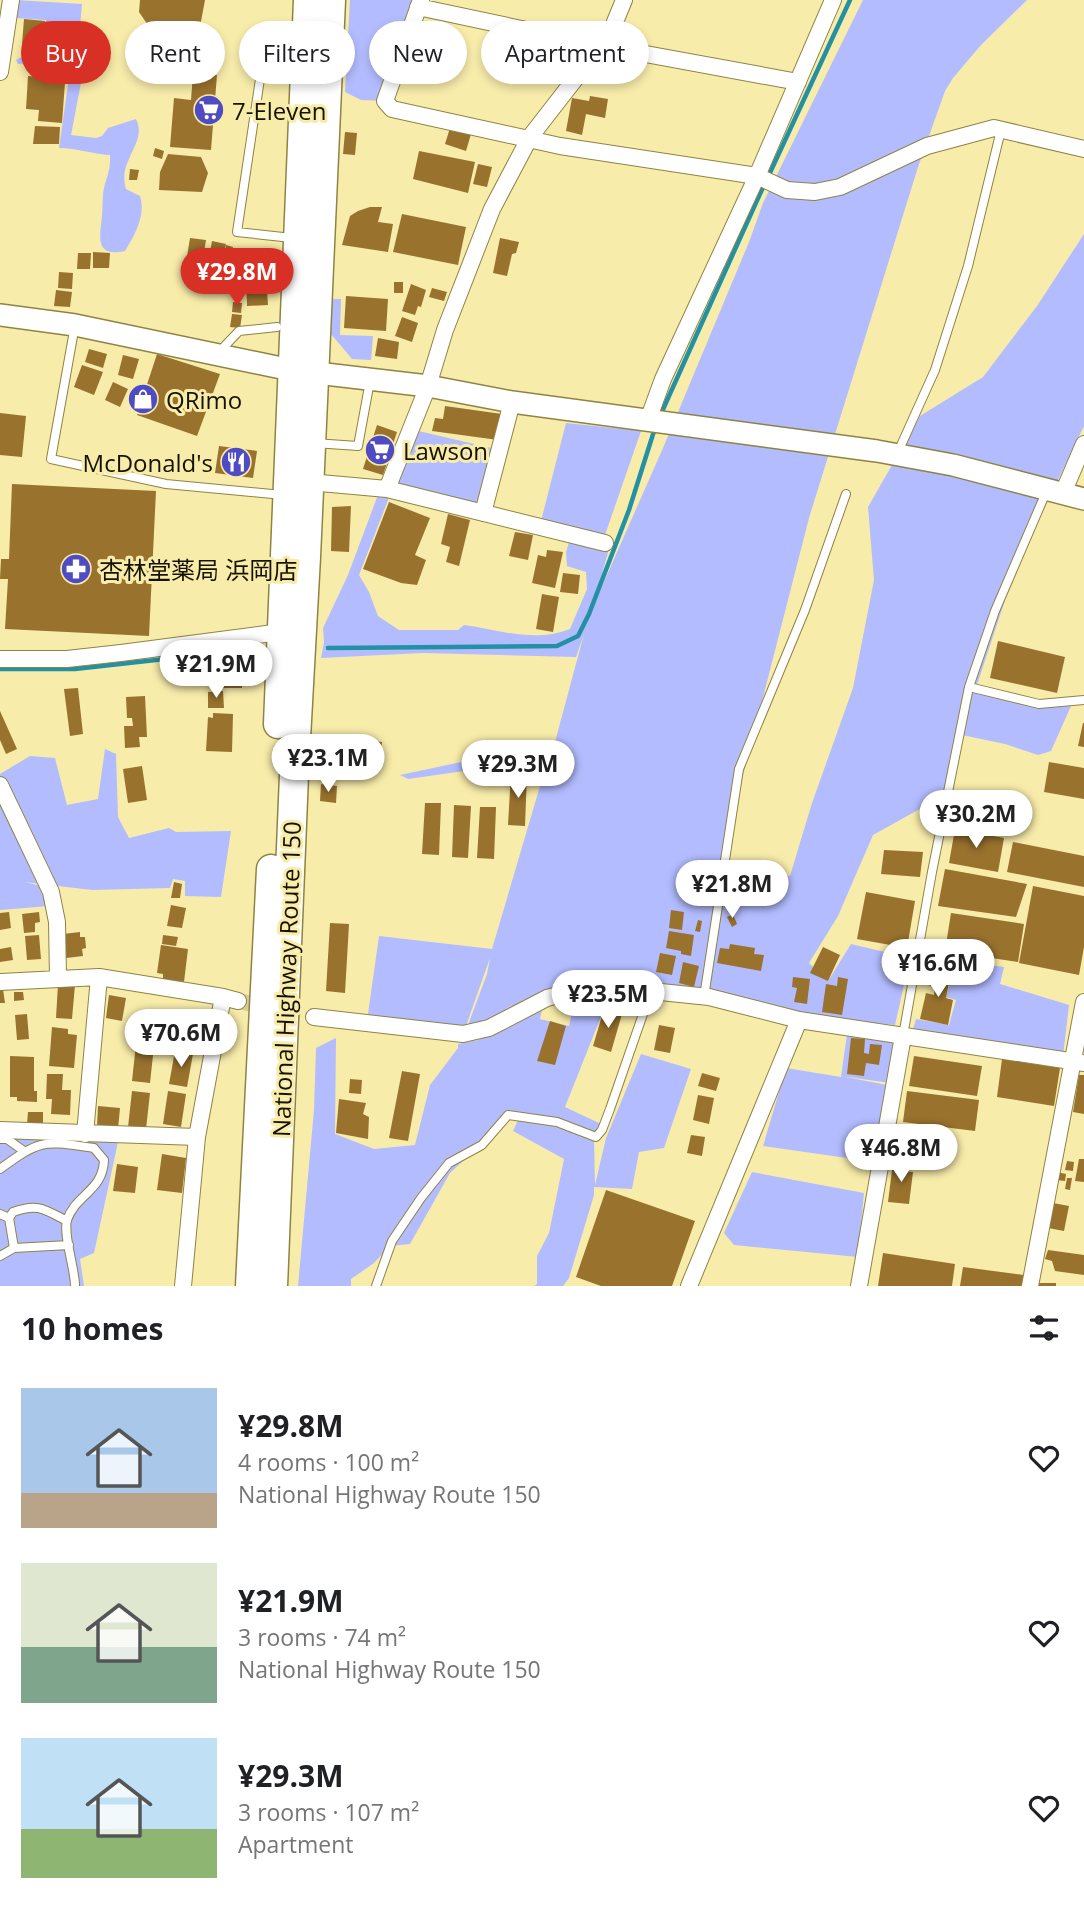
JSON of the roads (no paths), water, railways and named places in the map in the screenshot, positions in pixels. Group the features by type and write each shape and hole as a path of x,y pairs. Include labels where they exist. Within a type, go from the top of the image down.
{"highway":[{"name":"National Highway Route 150","path":"307,21 308,0"},
{"name":"National Highway Route 150","path":"250,1286 266,1185 294,775 302,370 331,0"},
{"name":"National Highway Route 150","path":"273,1286 266,1185 281,632 298,489 310,443 302,370 297,239 304,84"},
{"path":"240,1286 266,1185"},
{"path":"266,1185 284,1286"}],"street":[{"path":"0,72 11,0"},
{"path":"615,21 624,0"},
{"path":"655,421 663,379 757,176 833,0"},
{"path":"493,21 419,4 385,101 392,109 530,137 560,146 757,176 787,190 815,192 840,187 927,146 994,128 1084,149"},
{"path":"649,55 797,82"},
{"path":"387,489 428,386 445,330 492,209 530,137 572,84"},
{"path":"0,315 75,325 302,370 897,455 953,465 1084,499"},
{"path":"483,513 512,402"},
{"path":"1055,491 1084,444"},
{"path":"298,489 387,489 605,543"},
{"path":"0,659 67,659 281,632"},
{"path":"0,785 51,892 57,922 58,977"},
{"path":"85,1134 99,977"},
{"path":"0,982 99,977 230,999 197,1137 183,1286"},
{"path":"314,1017 470,1033 489,1028 547,998 577,990"},
{"path":"651,991 704,997 799,1020 1078,1063"},
{"path":"1030,1286 1078,1063 1084,1002"},
{"path":"689,1286 799,1020"},
{"path":"859,1286 903,1036"},
{"path":"1,1135 197,1137"}],"lane":[{"path":"259,84 237,232 297,239"},
{"path":"897,455 935,370 968,266 1001,130"},
{"path":"75,325 51,459 166,484 298,489"},
{"path":"217,354 239,331 277,327"},
{"path":"310,443 358,446 371,379"},
{"path":"903,1036 969,687 995,611 1055,491"},
{"path":"704,997 739,769 805,610 846,494"},
{"path":"969,687 1039,704 1084,700"},
{"path":"376,1286 392,1241 421,1198 449,1163 482,1145 508,1115 557,1122 596,1137 602,1130 610,1109 651,991"},
{"path":"1,1135 24,1152"},
{"path":"0,1169 30,1147 51,1142 94,1148 104,1160 104,1174 76,1205 67,1221 75,1286"},
{"path":"14,1248 9,1218 13,1212 34,1207 67,1221"},
{"path":"0,1214 9,1218"},
{"path":"0,1256 14,1248 69,1245"}],"waterway":[{"path":"768,177 850,0"},
{"path":"660,416 764,185"},
{"path":"328,648 557,646 578,636 629,510 655,428"},
{"path":"0,669 75,669 255,649"}],"tunnel":[{"path":"238,1001 314,1017"}],"place":[{"name":"7-Eleven","path":"209,110"},
{"name":"QRimo","path":"143,399"},
{"name":"Lawson","path":"380,450"},
{"name":"McDonald's","path":"236,462"},
{"name":"杏林堂薬局 浜岡店","path":"76,569"}]}
